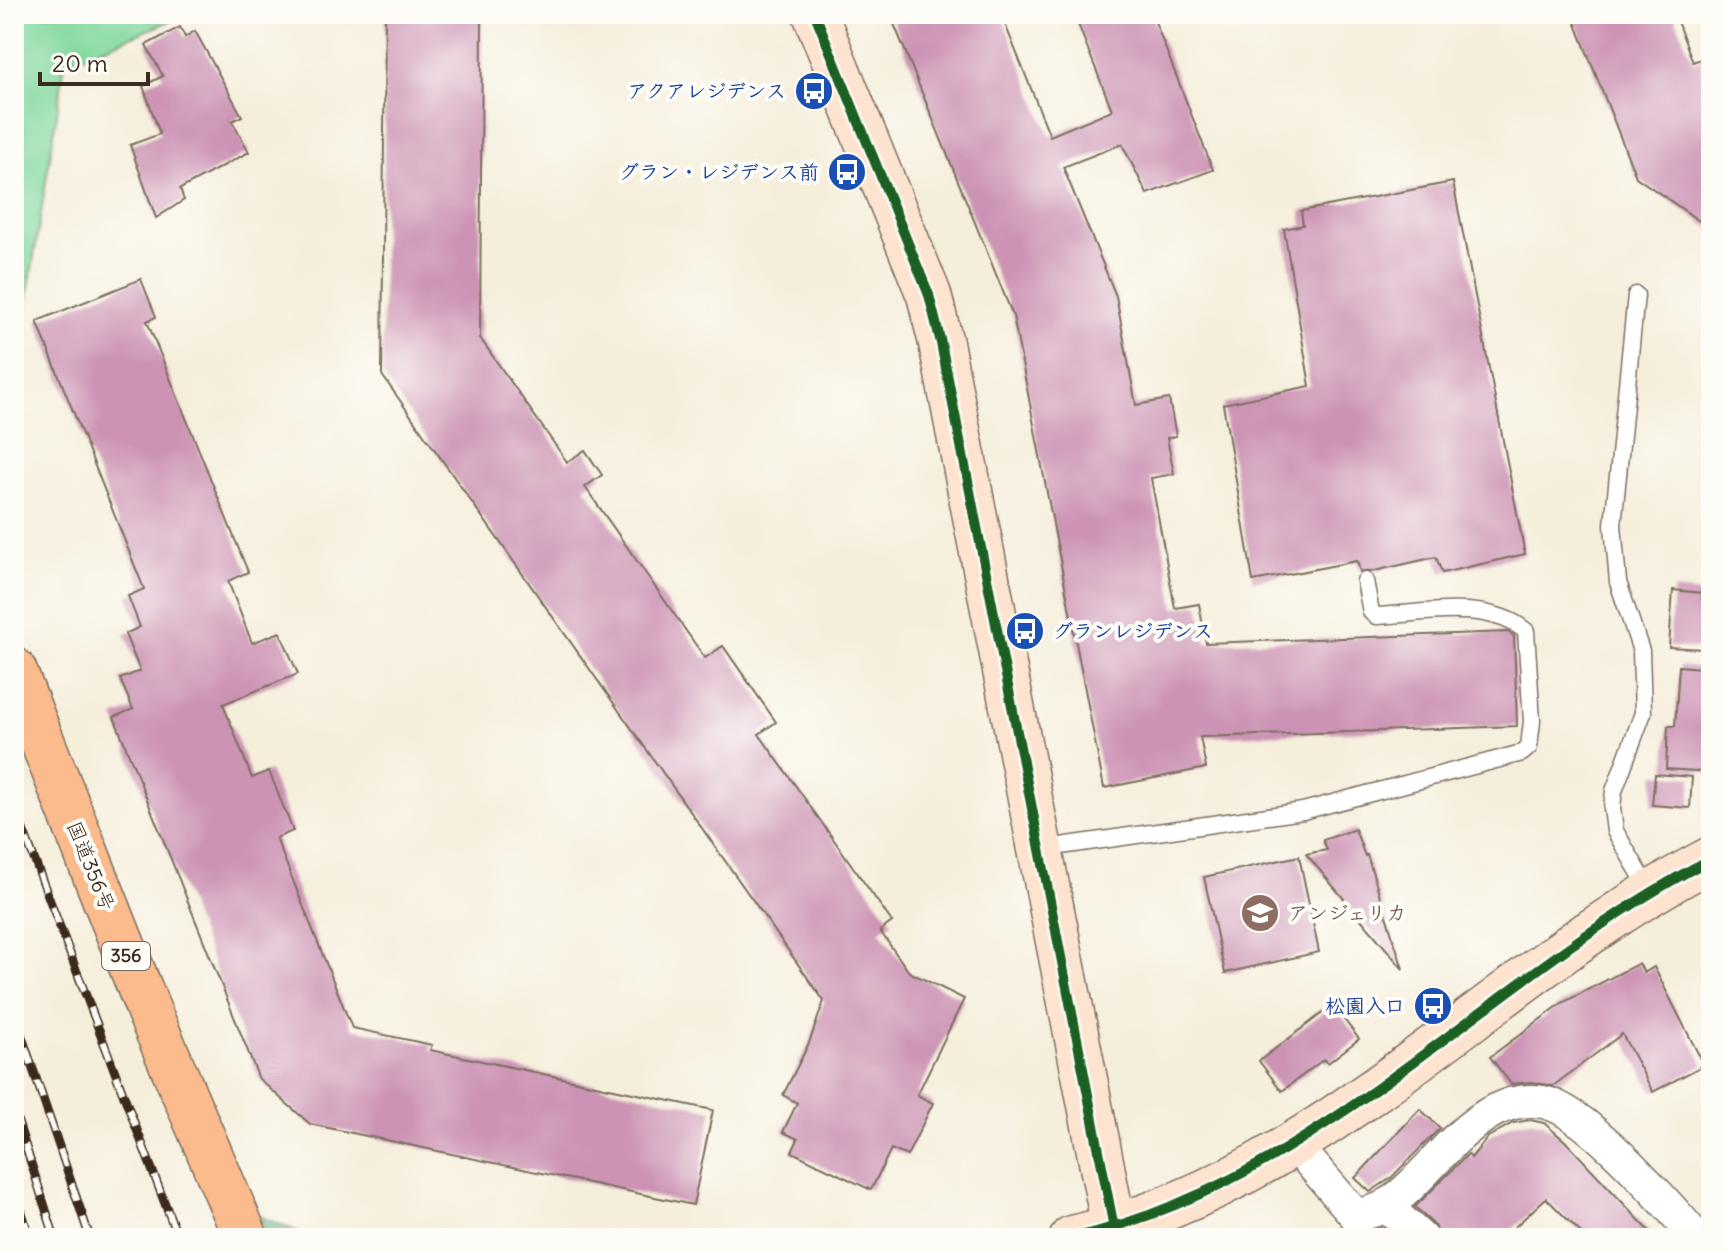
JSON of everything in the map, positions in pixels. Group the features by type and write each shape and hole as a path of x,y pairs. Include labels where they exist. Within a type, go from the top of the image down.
{"highway":[{"name":"国道356号","path":"14,670 150,1014 246,1238"}],"street":[{"path":"815,14 929,295 941,343 1115,1233"},
{"path":"1072,1238 1115,1233 1296,1146 1650,891 1711,859"},
{"path":"1296,1146 1356,1216 1386,1206 1472,1124 1497,1108 1529,1101 1557,1107 1647,1179 1678,1231"},
{"path":"1386,1206 1421,1238"}],"lane":[{"path":"1636,295 1613,525 1618,582 1641,651 1643,713 1614,791 1612,808 1615,831 1650,891"},
{"path":"1039,849 1303,811 1522,753 1529,747 1532,721 1526,631 1516,622 1470,611 1376,616 1371,612 1365,581"}],"green space":[{"path":"14,14 188,14 65,63 14,381"},
{"path":"259,1216 314,1238 268,1238"}],"building":[{"path":"385,14 482,14 480,338 567,462 585,450 602,475 585,487 705,658 723,646 776,722 759,734 892,922 880,931 909,972 964,999 917,1095 933,1103 907,1156 891,1149 871,1190 792,1152 798,1139 783,1132 797,1103 783,1095 809,1043 824,1001 382,375"},
{"path":"890,14 1001,14 1050,136 1112,110 1074,14 1152,14 1213,170 1147,194 1122,144 1063,167 1116,296 1136,405 1169,399 1176,436 1167,438 1174,474 1151,478 1175,608 1199,604 1206,643 1508,632 1514,636 1517,726 1200,737 1206,768 1104,788 1013,316"},
{"path":"1572,14 1674,14 1693,62 1711,55 1711,229 1636,177"},
{"path":"180,27 185,37 195,31 242,116 232,121 249,152 180,189 184,200 156,218 130,145 160,134 143,86 163,76 146,45"},
{"path":"1453,182 1525,554 1442,573 1436,557 1370,572 1360,571 1357,561 1253,581 1223,404 1310,386 1284,229 1303,225 1301,211"},
{"path":"141,279 156,317 147,321 248,572 228,581 252,643 280,632 298,674 223,704 252,778 269,771 293,831 276,838 352,1028 432,1045 430,1050 713,1110 693,1205 310,1124 259,1079 114,717 133,709 120,679 140,671 125,634 140,627 128,596 144,589 37,321"},
{"path":"1673,590 1702,593 1702,601 1707,602 1703,649 1669,647"},
{"path":"1679,666 1711,669 1707,729 1711,729 1710,772 1666,769 1668,726 1675,726"},
{"path":"1655,774 1692,777 1690,808 1652,805"},
{"path":"1355,829 1367,855 1403,969 1306,854 1327,850 1323,840"},
{"path":"1299,856 1319,952 1225,973 1204,877"},
{"path":"1639,963 1644,973 1654,967 1704,1065 1653,1092 1622,1034 1553,1086 1532,1082 1511,1084 1490,1057 1562,1003"},
{"path":"1333,1005 1359,1039 1328,1063 1324,1059 1282,1091 1259,1061"},
{"path":"1420,1109 1440,1128 1391,1178 1370,1192 1355,1178"},
{"path":"1530,1120 1544,1123 1565,1141 1656,1238 1586,1238 1546,1198 1503,1238 1439,1238 1434,1225 1415,1207 1468,1154 1471,1158 1488,1137 1513,1123"},
{"path":"1382,1228 1393,1238 1362,1238 1368,1232"}],"railway":[{"path":"14,806 178,1238"},
{"path":"14,1013 90,1238"},
{"path":"14,1110 55,1238"},
{"path":"14,1187 30,1238"}],"cycle path":[{"path":"815,14 929,295 941,343 1116,1238"},
{"path":"1072,1238 1162,1210 1247,1171 1326,1123 1630,906 1711,859"}],"place":[{"name":"アクアレジデンス","path":"814,91"},
{"name":"グラン・レジデンス前","path":"847,172"},
{"name":"グランレジデンス","path":"1025,631"},
{"name":"アンジェリカ","path":"1260,913"},
{"name":"松園入口","path":"1433,1006"}]}
